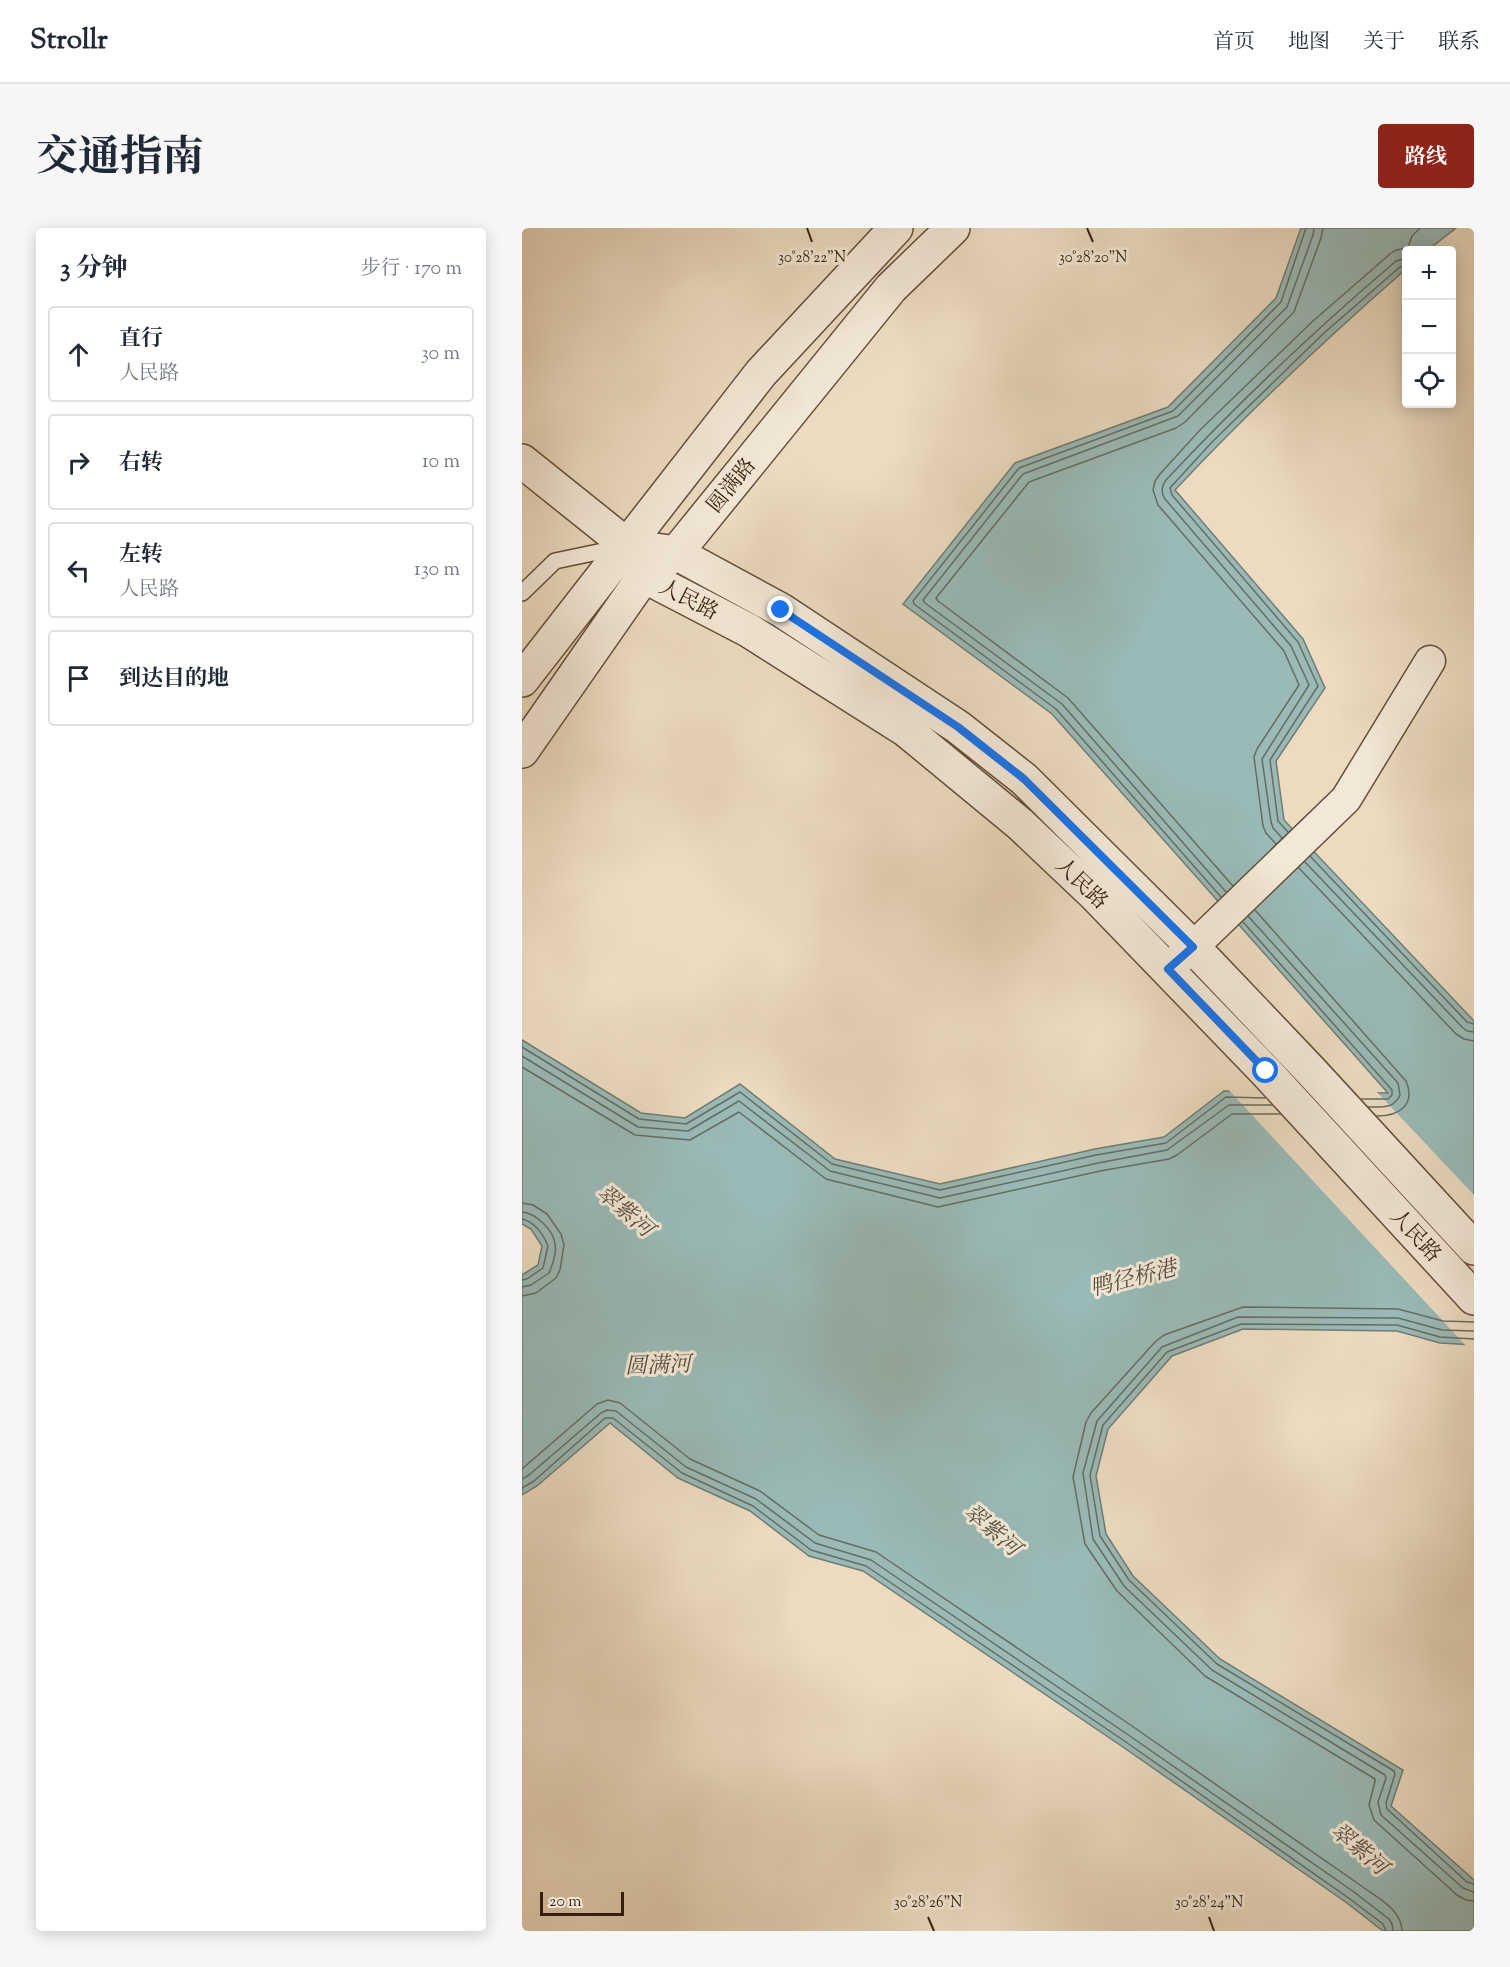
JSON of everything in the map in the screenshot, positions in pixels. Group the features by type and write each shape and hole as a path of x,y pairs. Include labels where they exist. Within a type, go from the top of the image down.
{"street":[{"name":"圆满路","path":"522,680 761,374 896,228"},
{"name":"圆满路","path":"522,751 644,576 676,553 891,288 953,228"},
{"name":"人民路","path":"522,461 628,546 644,576 748,630 906,730 1020,824 1095,895 1266,1071 1474,1298"},
{"name":"人民路","path":"628,546 676,553 781,610 958,727 1024,779 1193,947 1474,1248"},
{"path":"1168,969 1346,800 1430,661"}],"lane":[{"path":"522,593 555,561 628,546"}],"water":[{"path":"1301,228 1456,228 1433,246 1402,246 1402,273 1288,376 1175,490 1303,639 1325,688 1276,761 1284,820 1474,1021 1474,1345 1440,1343 1397,1331 1243,1329 1172,1356 1108,1429 1096,1476 1106,1534 1133,1576 1220,1659 1403,1770 1391,1806 1474,1880 1474,1931 1383,1931 1347,1903 1120,1745 863,1571 809,1556 750,1511 678,1478 610,1423 537,1486 522,1495 522,1275 538,1265 542,1246 531,1229 522,1224 522,1040 641,1113 685,1118 740,1084 835,1159 940,1184 1095,1149 1164,1137 1224,1091 1388,1093 1052,714 903,604 1015,463 1168,407 1276,298"}],"pier":[{"path":"1227,1088 1375,1090 1474,1195 1474,1348 1467,1347"}],"route":[{"path":"781,610 958,727 1024,779 1193,947 1168,969 1266,1071"}],"water label":[{"name":"翠紫河","path":"626,1210"},
{"name":"鸭径桥港","path":"1133,1277"},
{"name":"圆满河","path":"658,1364"},
{"name":"翠紫河","path":"993,1529"},
{"name":"翠紫河","path":"1360,1848"}]}
